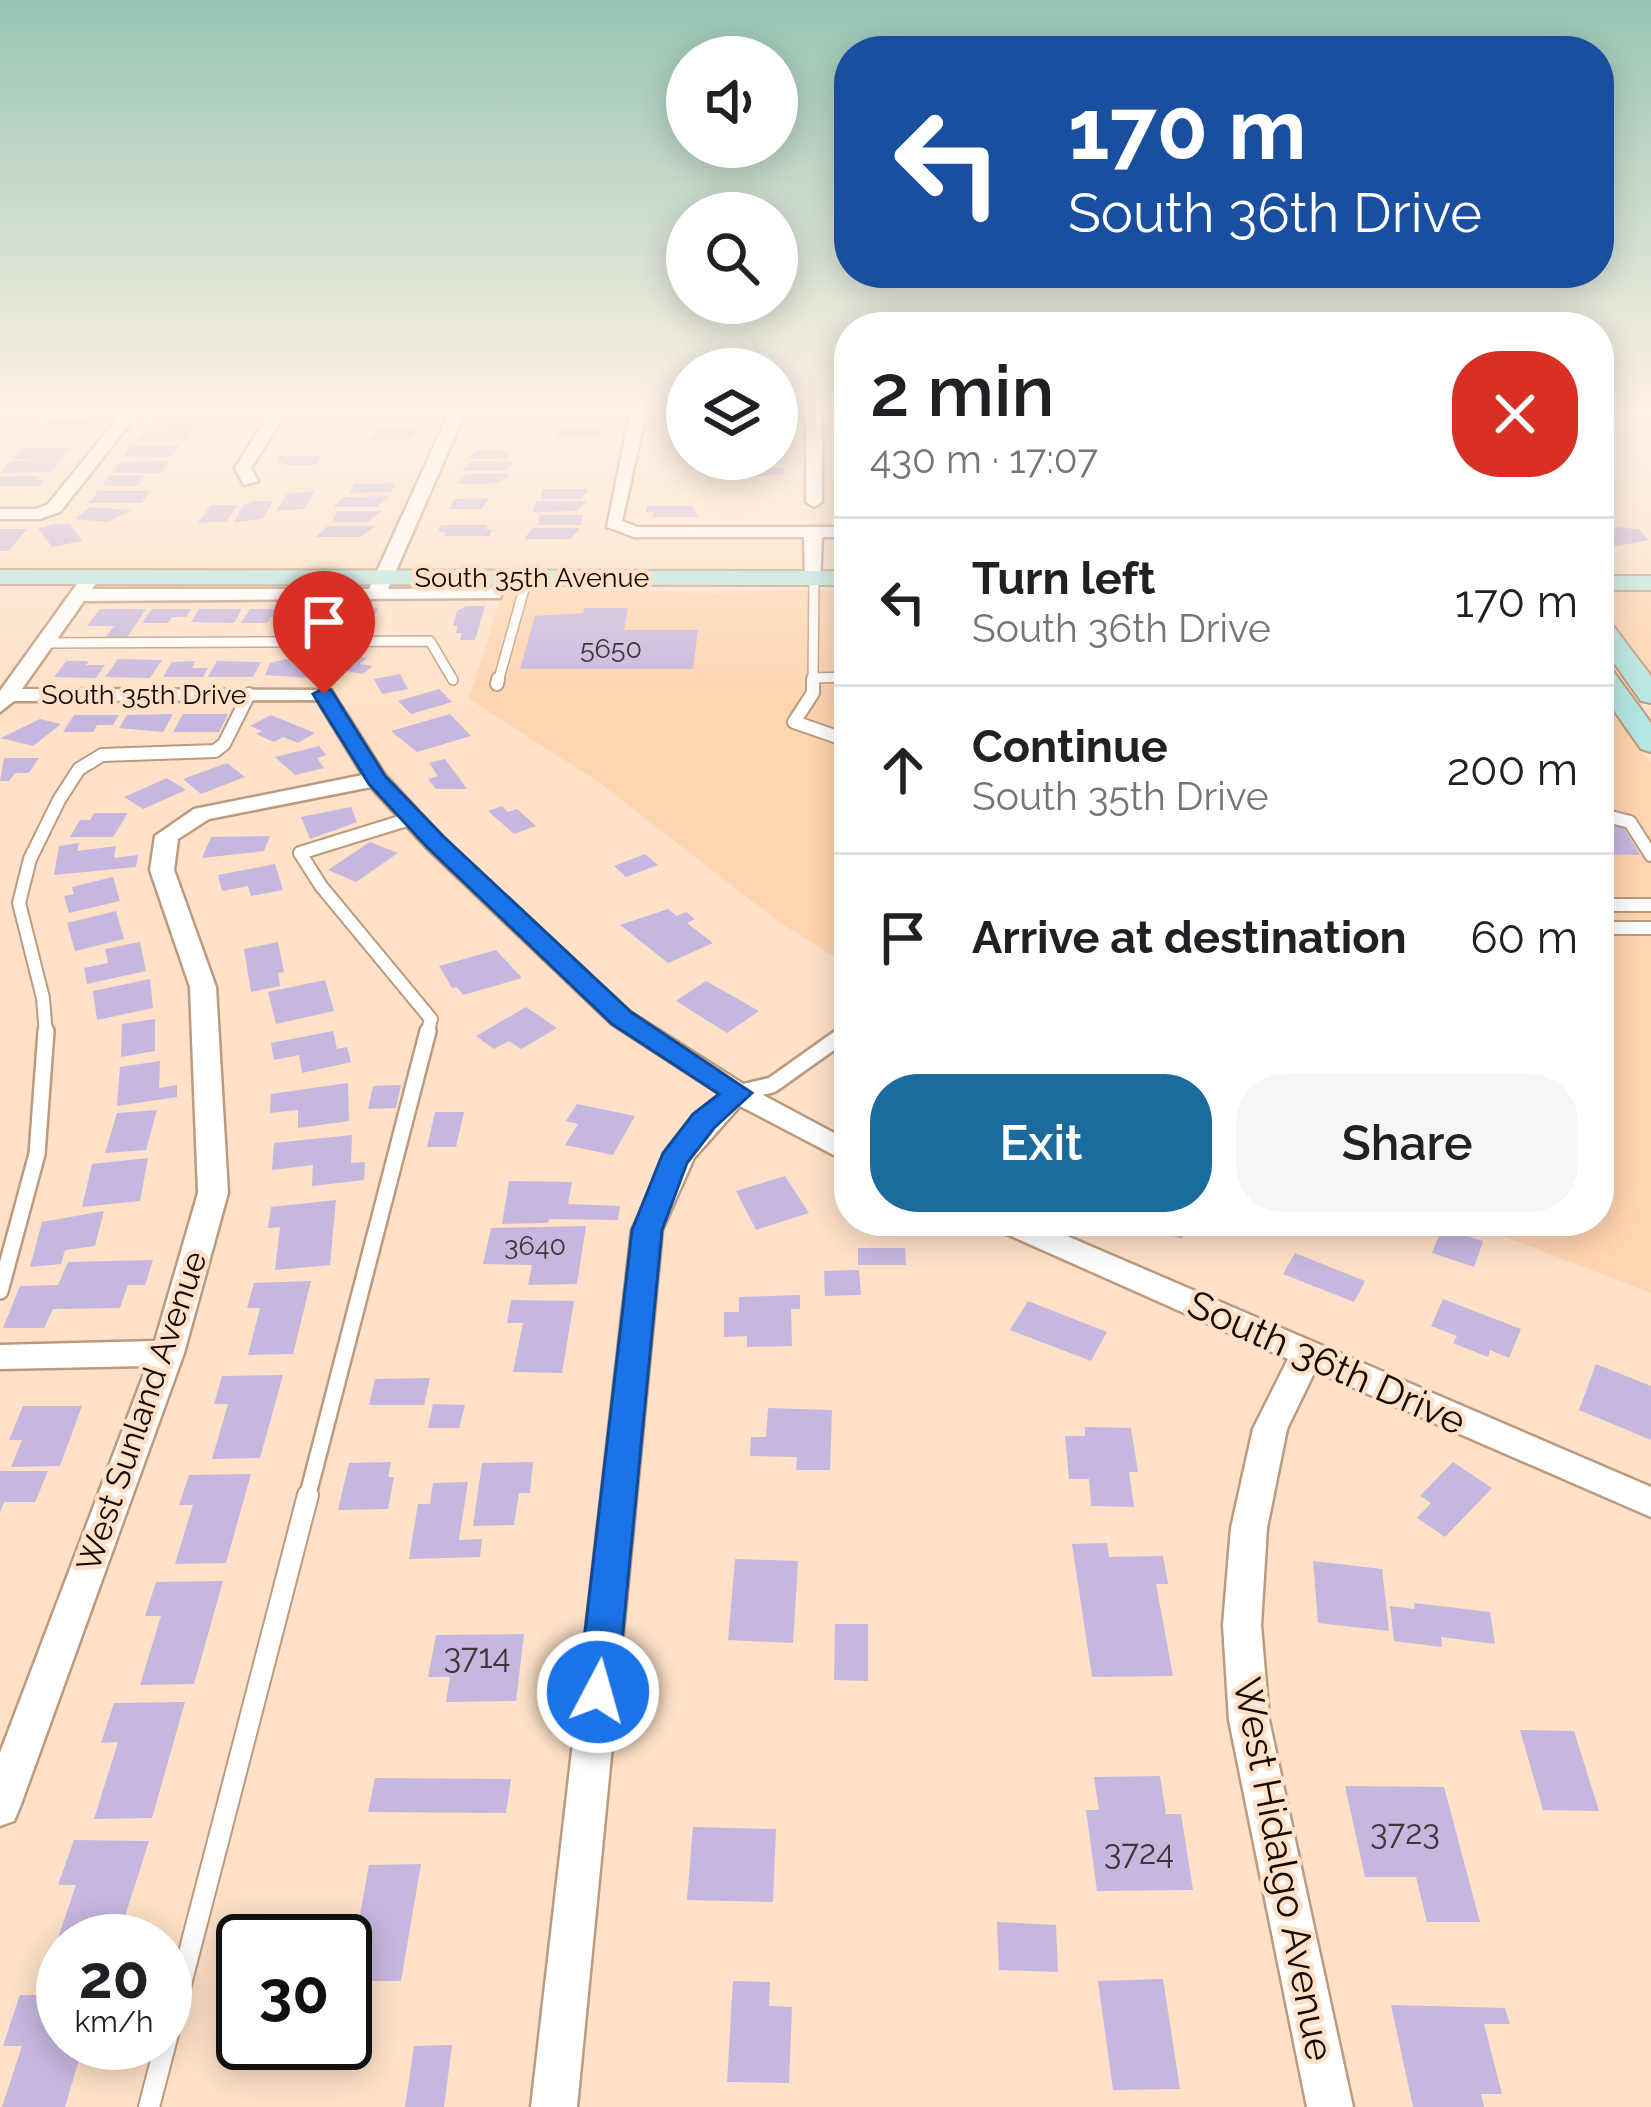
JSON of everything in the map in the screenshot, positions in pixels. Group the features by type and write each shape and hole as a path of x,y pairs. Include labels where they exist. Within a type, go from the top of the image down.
{"main road":[{"path":"1614,571 1651,570"},
{"name":"South 35th Avenue","path":"0,577 85,587 379,586 527,578 834,578"},
{"path":"1614,584 1651,583"},
{"path":"1614,644 1651,695"},
{"path":"1614,702 1651,743"}],"street":[{"path":"0,514 46,511"},
{"path":"413,511 379,586 493,594"},
{"path":"616,511 613,523 620,530 834,532"},
{"path":"812,532 814,578"},
{"path":"4,701 85,587"},
{"name":"South 35th Drive","path":"4,701 324,694 376,779"},
{"path":"376,779 621,1018 738,1093 834,1145"},
{"name":"West Sunland Avenue","path":"0,1807 168,1353 213,1192 203,987 162,870 167,836 202,814 376,779"},
{"path":"554,2107 647,1230 673,1160 704,1121 738,1093"},
{"name":"South 36th Drive","path":"1038,1236 1651,1503"},
{"path":"0,1357 168,1353"},
{"name":"West Hidalgo Avenue","path":"1307,1354 1270,1429 1249,1528 1242,1624 1249,1720 1330,2107"}],"lane":[{"path":"497,683 527,578"},
{"path":"814,578 814,678 808,704 794,722 834,736"},
{"path":"45,643 430,641 453,680"},
{"path":"814,678 834,677"},
{"path":"0,1291 20,1235 42,1127 45,1009 22,916 19,893 25,872 65,790 86,761 111,754 215,751 224,745 249,694"},
{"path":"149,2107 431,1019 321,886 301,854 413,818"},
{"path":"1614,818 1630,822 1651,854"},
{"path":"1614,905 1651,905"},
{"path":"1614,928 1651,928"},
{"path":"738,1093 772,1085 834,1041"}],"shaded area":[{"path":"504,588 834,590 834,957 779,922 597,781 469,699"},
{"path":"1614,589 1651,592 1651,673 1614,623"},
{"path":"1614,715 1651,763 1651,1293 1503,1236 1614,1236"}],"building":[{"path":"85,511 128,511 108,522 75,519"},
{"path":"206,511 233,511 227,521 198,523"},
{"path":"240,511 267,511 263,519 234,522"},
{"path":"337,511 382,511 368,522 332,522"},
{"path":"695,511 698,517 653,517 654,512 646,512"},
{"path":"540,515 583,515 581,525 538,525"},
{"path":"70,524 82,541 52,547 38,528"},
{"path":"441,525 488,525 486,529 492,529 490,536 444,536 446,532 438,532"},
{"path":"328,526 375,526 361,537 316,537"},
{"path":"1614,527 1639,529 1649,540 1614,546"},
{"path":"533,528 580,528 570,539 524,539"},
{"path":"0,529 27,529 9,551 0,551"},
{"path":"485,606 475,640 460,640 462,633 456,633 458,626 453,626 457,611"},
{"path":"346,608 378,608 372,622 340,622"},
{"path":"584,608 628,608 624,630 698,630 693,669 520,669 535,616 583,613"},
{"path":"100,609 146,609 126,639 105,638 114,626 87,626"},
{"path":"152,609 191,609 186,617 172,617 168,623 142,623"},
{"path":"199,609 242,609 234,623 191,622"},
{"path":"250,609 289,609 284,617 271,617 267,623 241,623"},
{"path":"338,609 332,624 290,625 297,610"},
{"path":"342,653 367,658 359,664 373,666 363,674 325,667"},
{"path":"118,659 162,660 150,678 105,677"},
{"path":"318,659 310,678 265,675 270,663"},
{"path":"66,661 105,665 96,678 54,677"},
{"path":"195,661 192,668 208,668 203,677 163,677 172,662"},
{"path":"217,661 261,662 253,677 208,677"},
{"path":"400,674 408,689 382,694 374,679"},
{"path":"439,689 452,702 411,714 398,701"},
{"path":"173,714 163,732 119,728 127,715"},
{"path":"183,714 228,714 219,732 173,732"},
{"path":"450,714 471,736 417,752 391,731"},
{"path":"74,715 119,715 113,725 97,725 93,732 63,732"},
{"path":"271,715 315,733 298,743 283,737 274,742 256,734 262,731 250,726"},
{"path":"40,719 61,724 33,746 1,738"},
{"path":"319,746 326,755 317,758 324,768 295,775 275,757"},
{"path":"4,758 39,758 29,773 15,773 9,781 0,781"},
{"path":"445,759 467,789 436,789 428,779 438,776 429,763"},
{"path":"227,763 245,777 201,794 183,779"},
{"path":"167,778 186,790 143,809 124,797"},
{"path":"502,806 508,812 517,809 536,826 514,834 488,811"},
{"path":"351,807 357,822 310,839 301,817"},
{"path":"94,813 128,813 113,837 70,837 80,820 90,820"},
{"path":"1614,824 1621,824 1640,855 1614,854"},
{"path":"270,836 264,851 202,858 211,837"},
{"path":"370,842 398,853 356,882 328,870"},
{"path":"79,843 77,851 116,846 114,858 138,855 136,867 54,875 59,846"},
{"path":"645,854 658,865 626,877 614,866"},
{"path":"275,864 283,890 251,896 248,886 222,891 218,875"},
{"path":"113,877 120,901 69,913 64,896 74,894 72,887"},
{"path":"668,909 677,916 686,912 695,919 687,923 713,943 668,963 620,925"},
{"path":"116,911 124,939 75,951 67,923"},
{"path":"140,942 146,971 87,984 84,968 108,963 105,949"},
{"path":"278,942 284,972 278,973 280,986 251,992 244,949"},
{"path":"496,950 522,978 463,995 452,988 439,966"},
{"path":"150,979 153,1008 97,1020 93,991"},
{"path":"325,980 334,1011 276,1024 268,992"},
{"path":"706,981 759,1011 727,1033 676,1001"},
{"path":"526,1007 557,1028 521,1049 509,1041 494,1049 476,1036"},
{"path":"155,1019 155,1051 121,1057 122,1024"},
{"path":"333,1031 337,1049 347,1047 351,1062 302,1073 299,1055 274,1060 271,1043"},
{"path":"160,1061 159,1088 177,1085 177,1097 117,1106 120,1067"},
{"path":"348,1083 349,1121 298,1128 298,1110 270,1113 271,1094"},
{"path":"401,1085 396,1108 368,1109 373,1086"},
{"path":"577,1104 635,1116 613,1155 565,1145 578,1124 566,1121"},
{"path":"157,1110 146,1150 105,1153 117,1113"},
{"path":"435,1112 464,1112 456,1147 427,1147"},
{"path":"352,1135 351,1163 365,1162 364,1180 312,1186 313,1165 272,1170 274,1143"},
{"path":"148,1158 140,1201 82,1207 92,1164"},
{"path":"785,1176 809,1213 756,1230 736,1191"},
{"path":"509,1181 572,1182 568,1204 620,1206 618,1220 502,1224"},
{"path":"336,1200 330,1265 275,1270 280,1227 268,1228 271,1207"},
{"path":"104,1211 95,1246 65,1250 61,1264 30,1267 42,1222"},
{"path":"586,1226 577,1284 528,1285 532,1265 483,1264 491,1228"},
{"path":"1439,1236 1483,1241 1474,1267 1432,1253"},
{"path":"858,1248 905,1248 906,1265 858,1265"},
{"path":"1295,1253 1365,1281 1354,1302 1283,1274"},
{"path":"153,1260 145,1285 128,1285 120,1308 53,1309 44,1328 3,1328 20,1286 58,1285 68,1262"},
{"path":"859,1270 861,1295 825,1296 824,1271"},
{"path":"311,1281 293,1354 248,1355 260,1308 247,1308 254,1283"},
{"path":"800,1295 800,1309 791,1309 792,1346 747,1347 747,1336 724,1337 724,1312 739,1312 739,1297"},
{"path":"1443,1299 1521,1329 1509,1358 1490,1350 1488,1357 1453,1343 1457,1336 1431,1326"},
{"path":"511,1300 574,1301 562,1373 513,1372 523,1323 507,1323"},
{"path":"1028,1301 1107,1332 1091,1361 1010,1330"},
{"path":"1596,1364 1651,1386 1651,1440 1579,1410"},
{"path":"283,1375 260,1458 212,1459 228,1404 214,1404 222,1376"},
{"path":"430,1378 424,1405 369,1405 375,1379"},
{"path":"433,1404 465,1405 459,1428 428,1428"},
{"path":"23,1406 82,1406 60,1466 11,1467 22,1440 9,1440"},
{"path":"768,1408 832,1410 830,1470 796,1470 797,1457 750,1456 751,1437 766,1437"},
{"path":"1085,1427 1131,1428 1138,1472 1129,1472 1134,1507 1091,1506 1089,1479 1069,1479 1065,1436 1085,1436"},
{"path":"391,1462 388,1477 394,1477 388,1509 338,1510 349,1463"},
{"path":"533,1462 530,1493 519,1493 514,1525 473,1526 482,1463"},
{"path":"1453,1462 1492,1488 1445,1537 1417,1518 1431,1503 1420,1496"},
{"path":"0,1471 48,1471 35,1502 4,1502 0,1512"},
{"path":"251,1474 226,1563 175,1564 193,1505 179,1505 189,1475"},
{"path":"468,1482 459,1540 482,1539 480,1557 409,1559 418,1504 430,1504 433,1483"},
{"path":"1107,1543 1109,1557 1163,1556 1168,1584 1156,1584 1173,1676 1092,1677 1072,1544"},
{"path":"735,1559 798,1561 793,1643 728,1640"},
{"path":"1313,1561 1382,1569 1389,1631 1318,1623"},
{"path":"223,1581 194,1684 140,1685 161,1616 145,1616 156,1582"},
{"path":"1414,1603 1490,1612 1495,1644 1441,1637 1442,1647 1394,1641 1390,1606 1415,1609"},
{"path":"835,1624 868,1624 868,1681 834,1680"},
{"path":"524,1634 516,1701 446,1702 450,1677 428,1677 436,1635"},
{"path":"185,1702 152,1818 94,1819 118,1742 101,1743 114,1703"},
{"path":"1520,1730 1574,1731 1599,1811 1543,1810"},
{"path":"1160,1776 1166,1814 1181,1814 1193,1890 1097,1891 1086,1810 1099,1810 1094,1777"},
{"path":"375,1778 511,1779 506,1813 368,1812"},
{"path":"1345,1786 1444,1787 1480,1922 1427,1922 1416,1877 1365,1877"},
{"path":"693,1827 776,1829 773,1902 687,1900"},
{"path":"74,1840 149,1841 126,1914 66,1914 76,1885 58,1885"},
{"path":"421,1864 401,1981 372,1981 372,1914 360,1914 369,1865"},
{"path":"997,1922 1056,1925 1058,1972 999,1970"},
{"path":"1163,1979 1180,2089 1113,2090 1098,1981"},
{"path":"733,1981 770,1982 769,2006 792,2007 789,2083 727,2082"},
{"path":"20,1995 36,1995 36,2070 76,2070 65,2107 2,2107 22,2046 3,2046"},
{"path":"1391,2005 1505,2008 1510,2024 1484,2024 1502,2094 1481,2094 1484,2107 1413,2107"},
{"path":"452,2045 444,2107 405,2107 414,2046"}],"route":[{"path":"324,694 376,779 435,842 621,1018 738,1093 704,1121 673,1160 647,1230 598,1692"}]}
